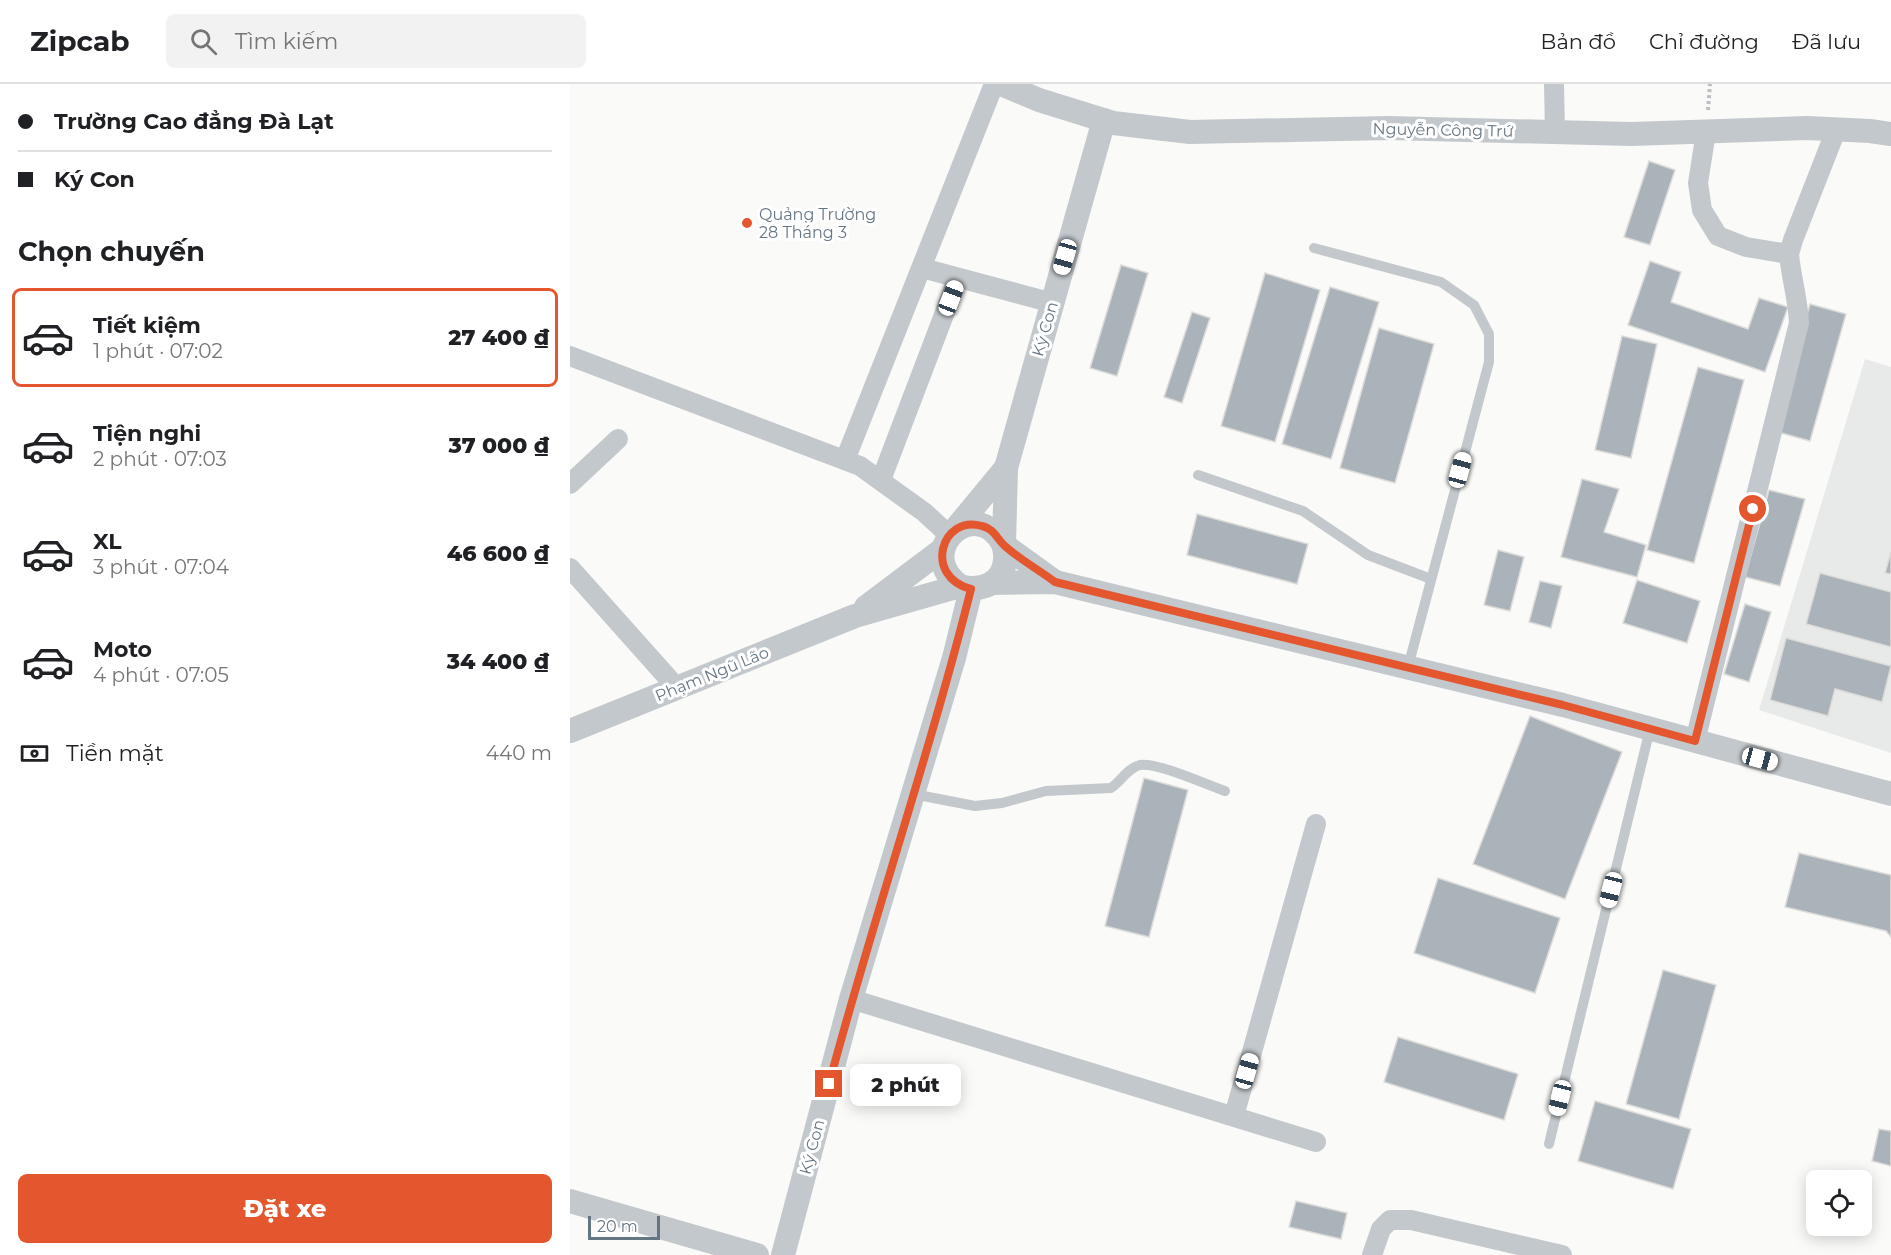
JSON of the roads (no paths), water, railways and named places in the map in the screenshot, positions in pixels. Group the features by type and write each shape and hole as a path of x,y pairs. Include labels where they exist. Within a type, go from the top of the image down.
{"street":[{"path":"845,460 994,84"},
{"name":"Nguyễn Công Trứ","path":"1001,84 1041,92 1113,123 1190,132 1388,128 1631,134 1807,128 1891,134"},
{"path":"1554,84 1555,132"},
{"name":"Ký Con","path":"1004,545 1006,468 1104,120"},
{"path":"1695,741 1799,323 1798,300 1791,274 1789,254 1836,130"},
{"path":"1706,132 1698,183 1701,210 1718,236 1746,247 1789,254"},
{"path":"922,268 1053,303"},
{"path":"880,480 958,278"},
{"path":"570,356 860,466 924,512 949,539"},
{"path":"570,484 618,439"},
{"name":"Ký Con","path":"949,539 1006,468"},
{"path":"1004,545 1005,566 1000,576 975,586 951,580 945,571 942,560 949,539 962,527 982,526 991,530 1004,545 1055,582 1563,705 1891,794"},
{"name":"Phạm Ngũ Lão","path":"855,616 949,539"},
{"path":"570,568 677,688"},
{"name":"Phạm Ngũ Lão","path":"570,731 855,616 975,586 1055,582"},
{"name":"Ký Con","path":"783,1255 851,999 975,586"},
{"path":"1234,1116 1316,824"},
{"path":"851,999 1316,1142"},
{"path":"570,1201 757,1255"},
{"path":"1372,1255 1381,1229 1390,1220 1411,1220 1562,1255"}],"lane":[{"path":"1314,248 1441,282 1474,305 1489,334 1489,362 1407,668"},
{"path":"1198,475 1303,511 1368,555 1431,579"},
{"path":"1549,1144 1650,729"},
{"path":"913,794 975,806 1002,803 1046,791 1111,788 1129,770 1141,765 1160,768 1226,791"}],"place":[{"name":"Quảng Trường 28 Tháng 3","path":"747,223"}]}
